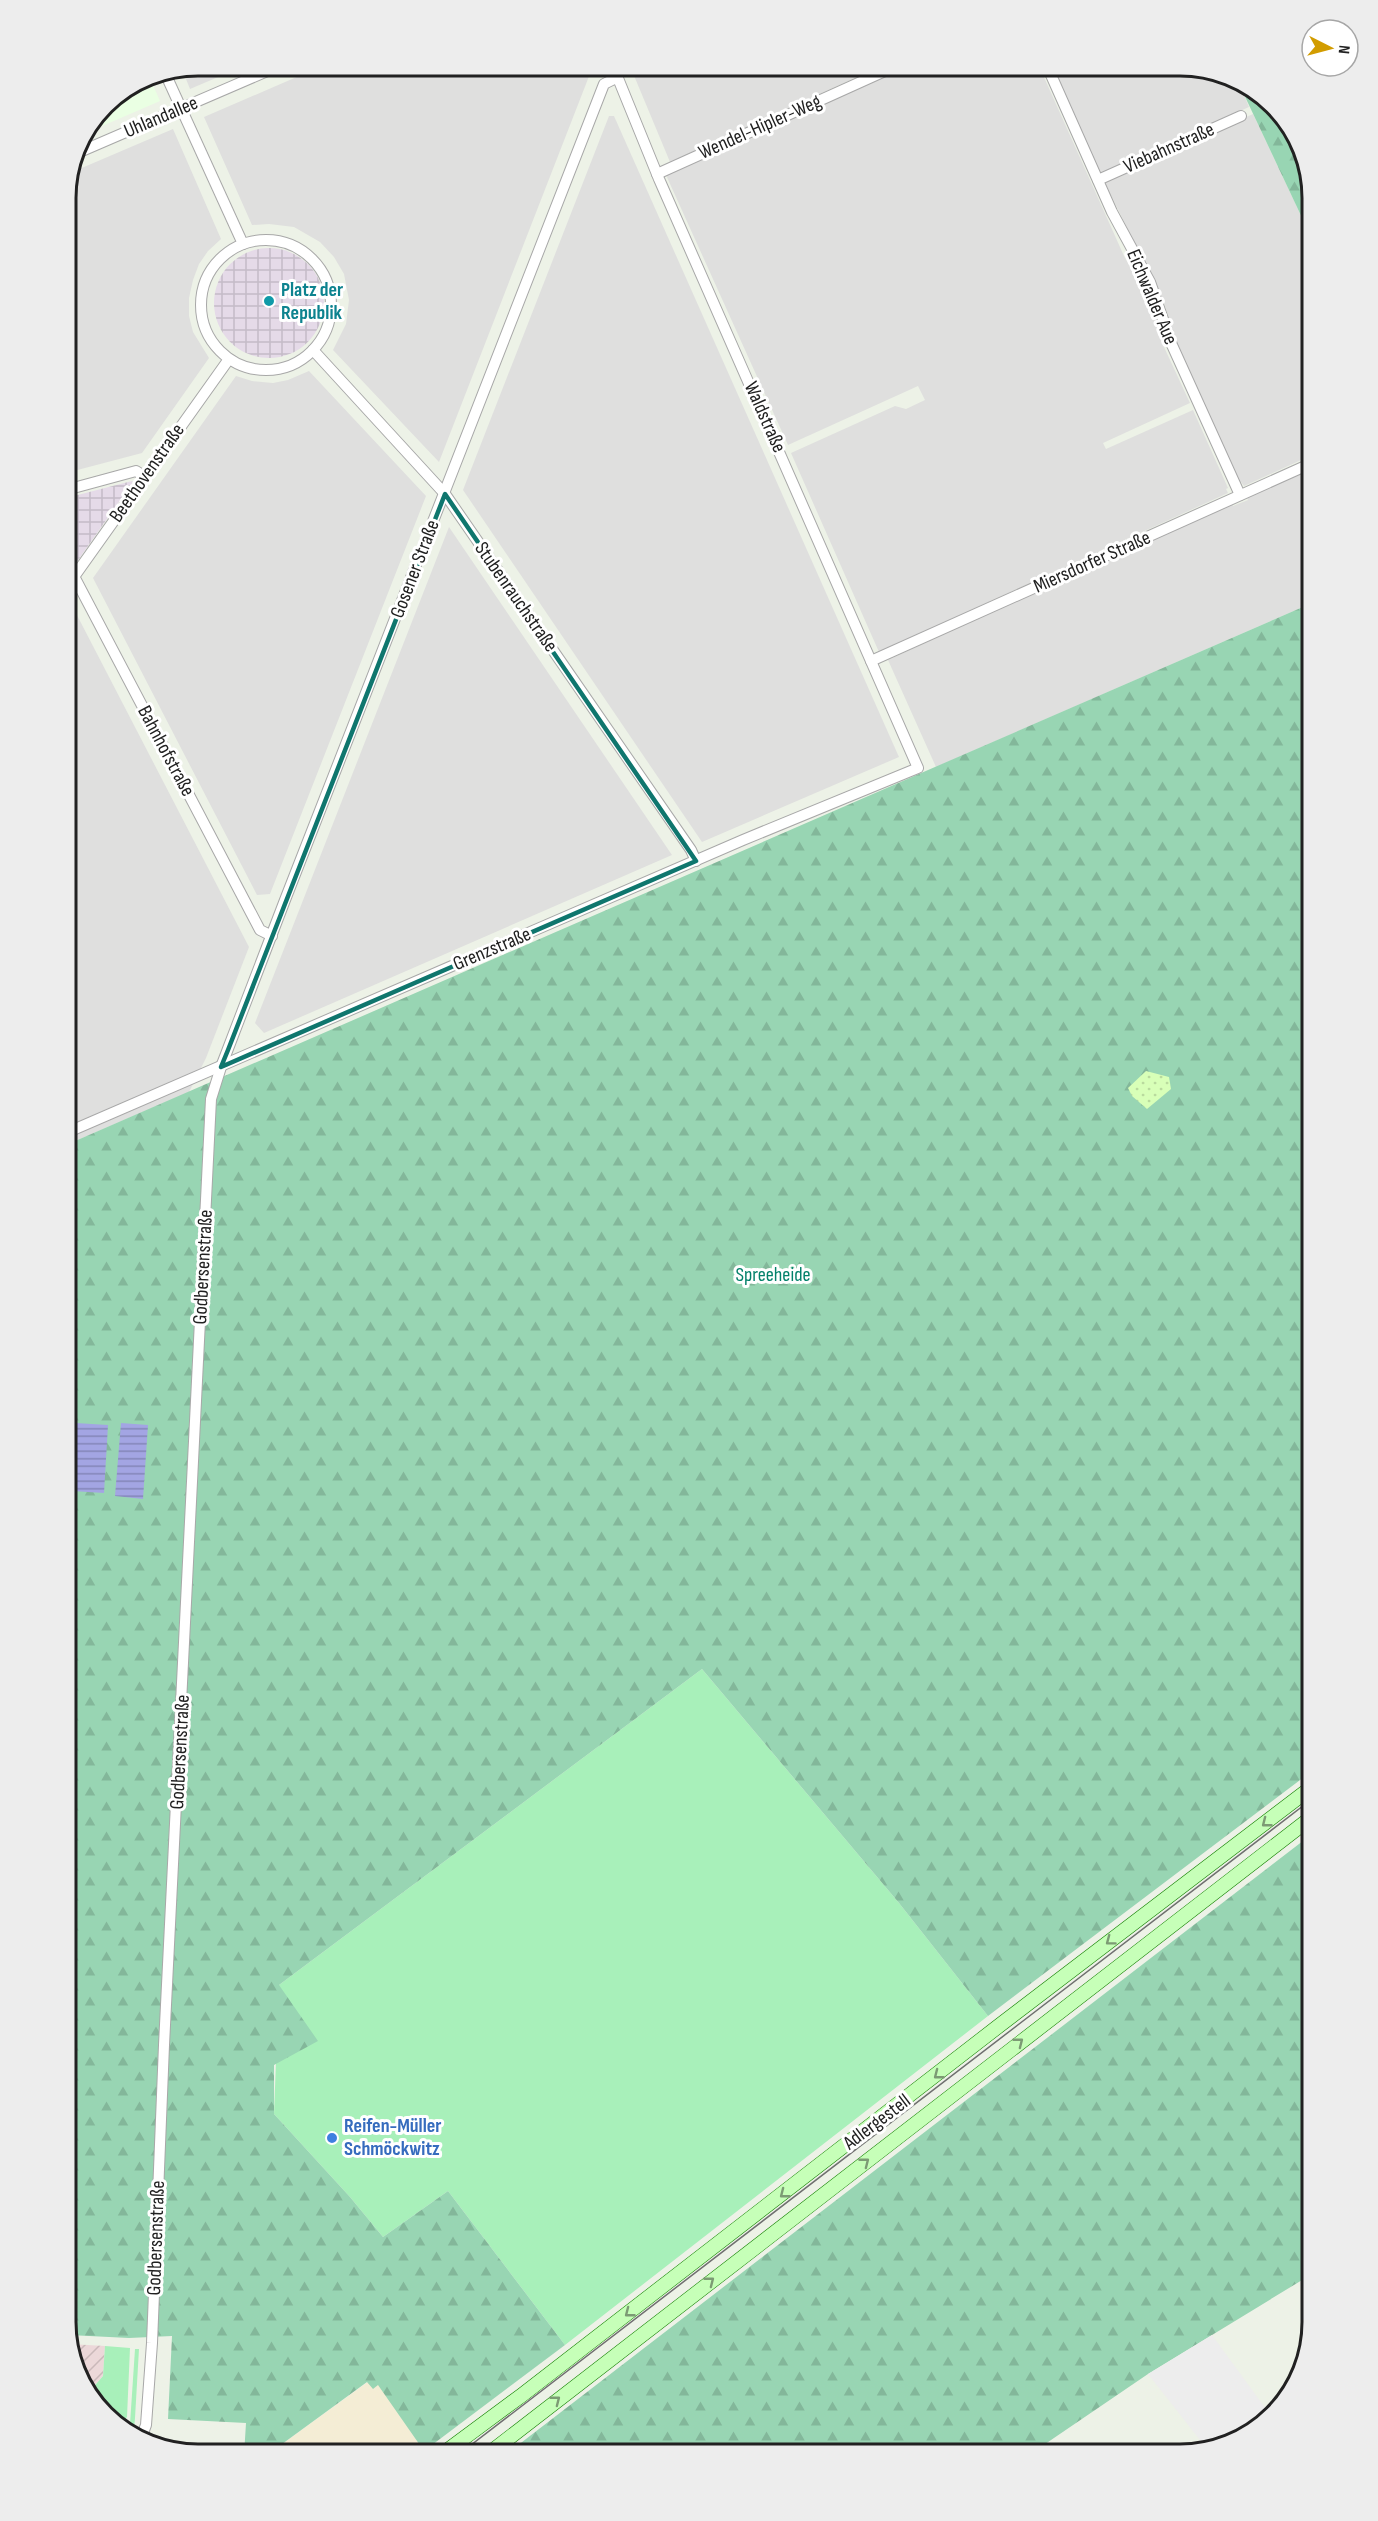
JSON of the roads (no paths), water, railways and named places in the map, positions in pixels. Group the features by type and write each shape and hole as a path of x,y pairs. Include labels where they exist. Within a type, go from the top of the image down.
{"main road":[{"name":"Adlergestell","path":"456,2444 1302,1795"},
{"name":"Adlergestell","path":"501,2444 1302,1825"}],"street":[{"name":"Uhlandallee","path":"88,148 253,77"},
{"name":"Waldstraße","path":"618,77 657,174 918,768"},
{"name":"Gosener Straße","path":"221,1067 604,84 618,77"},
{"name":"Wendel-Hipler-Weg","path":"657,174 872,77"},
{"name":"Eichwalder Aue","path":"1052,77 1098,180 1157,298 1172,345 1240,495"},
{"path":"168,81 243,244"},
{"name":"Viebahnstraße","path":"1098,180 1241,116"},
{"path":"271,240 298,249 317,265 328,285 331,307 324,335 314,350 290,366 255,370 229,359 217,348 202,320 202,295 208,276 218,261 243,244 271,240"},
{"name":"Stubenrauchstraße","path":"314,350 445,494 691,850 696,861"},
{"name":"Beethovenstraße","path":"77,573 229,359"},
{"name":"Miersdorfer Straße","path":"871,661 1302,467"},
{"path":"77,487 136,471 144,476"},
{"name":"Bahnhofstraße","path":"77,583 260,930 272,936"},
{"name":"Grenzstraße","path":"77,1128 696,861 918,768"},
{"name":"Godbersenstraße","path":"143,2431 147,2418 152,2343 210,1113 212,1095 221,1067"}],"water":[{"path":"77,1423 108,1425 104,1493 77,1491"},
{"path":"121,1423 148,1425 143,1499 115,1496"}],"tram line":[{"path":"472,2444 1302,1807"}],"place":[{"name":"Platz der Republik","path":"269,301"},
{"name":"Reifen-Müller Schmöckwitz","path":"332,2138"}],"park label":[{"name":"Spreeheide","path":"773,1275"}]}
